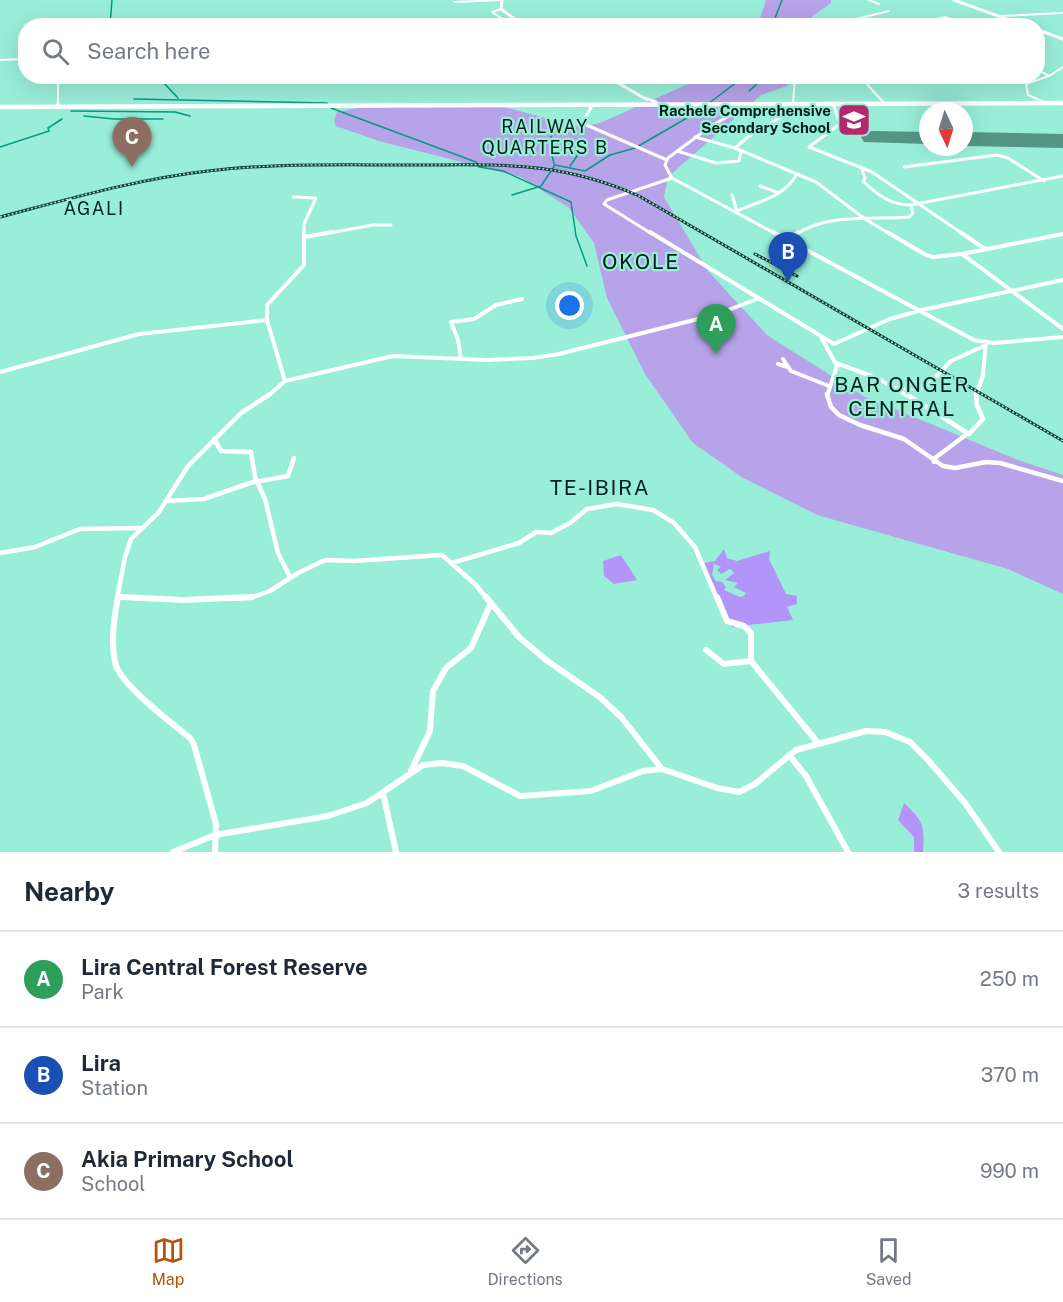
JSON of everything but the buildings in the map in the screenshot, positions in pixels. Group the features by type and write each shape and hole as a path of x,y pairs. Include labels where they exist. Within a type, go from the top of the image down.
{"main road":[{"path":"502,0 501,9 513,18"},
{"path":"955,0 1006,18"},
{"path":"1045,32 1063,37"},
{"path":"620,84 644,98 666,104"},
{"path":"644,98 645,104"},
{"path":"0,107 1063,103"}],"street":[{"path":"454,2 502,0"},
{"path":"869,0 879,4"},
{"path":"501,9 493,11 502,18"},
{"path":"860,18 889,11"},
{"path":"1000,16 1063,13"},
{"path":"497,15 507,14"},
{"path":"0,60 18,59"},
{"path":"1045,77 1063,67"},
{"path":"1045,74 1049,76"},
{"path":"57,84 59,102 57,107"},
{"path":"793,104 796,84"},
{"path":"866,84 884,103"},
{"path":"1026,84 1028,95 1046,103"},
{"path":"735,148 748,137 804,103"},
{"path":"833,103 840,124 809,147 861,167 921,203 985,249"},
{"path":"593,104 582,123 667,159"},
{"path":"752,104 695,138 667,159 665,165 672,178 737,211 969,339 985,344"},
{"path":"695,138 735,148 820,184 865,219 933,257 963,254 1063,234"},
{"path":"677,151 718,164 739,161 741,152"},
{"path":"904,166 997,155 1008,158 1044,181"},
{"path":"861,167 865,178 863,181 888,202 896,205 911,205 1063,176"},
{"path":"737,211 779,193 794,181 797,174"},
{"path":"672,178 607,200 604,204 820,337 838,344 890,319 918,311 1063,280"},
{"path":"760,186 779,193"},
{"path":"732,195 737,211"},
{"path":"285,381 267,320 267,305 304,265 306,218 316,198 293,197"},
{"path":"788,241 793,235 841,219 909,217 913,213 911,205"},
{"path":"305,237 373,225 391,225"},
{"path":"963,254 1063,329"},
{"path":"461,359 458,340 451,322 474,319 504,302 522,299"},
{"path":"215,852 216,824 194,745 190,738 140,696 119,672 115,663 117,597 129,545 141,528 152,520 167,501 184,470 214,439 241,413 269,395 285,381 393,356 517,359 559,354 718,314 757,299"},
{"path":"0,372 139,334 267,320"},
{"path":"820,337 836,363 835,376 829,386 827,397 841,416 868,429 904,438 926,457 951,468 997,463 1063,481"},
{"path":"896,388 925,388 951,361 985,344 1063,337"},
{"path":"934,460 974,431 983,419 977,405 976,392 983,375 985,344"},
{"path":"783,359 794,372 829,386"},
{"path":"836,363 877,378 896,388 967,434"},
{"path":"778,364 788,367"},
{"path":"214,439 221,451 247,450 251,452 256,483 263,492 267,519 284,571 290,578"},
{"path":"167,501 204,499 290,475 294,458"},
{"path":"452,563 519,543 536,532 551,533 570,523 587,509 617,504 653,510 674,523 695,547 727,621 742,624 753,633 755,639 751,661 818,743"},
{"path":"0,553 35,547 80,529 141,528"},
{"path":"117,597 183,600 250,598 270,591 324,560 354,561 439,555 452,563 476,585 519,637 615,711 662,769"},
{"path":"174,852 215,836 328,816 367,803 398,783 410,771 430,731 433,691 446,668 469,651 491,603"},
{"path":"706,650 724,664 751,661"},
{"path":"410,771 423,765 442,763 463,766 507,791 519,796 530,796 591,791 643,771 662,769 717,788 739,792 755,784 795,750 872,730 894,734 905,739 928,760 965,803 999,852"},
{"path":"789,755 806,776 848,852"},
{"path":"383,793 396,852"}],"shaded area":[{"path":"766,0 831,0 831,3 811,18 760,18"},
{"path":"688,84 788,84 761,95 668,177 664,197 708,271 767,335 863,396 1018,460 1063,475 1063,594 1008,569 817,515 743,478 693,443 645,374 607,298 594,243 569,208 521,177 379,141 336,126 334,121 337,112 367,106 404,103 504,107 579,127 600,123"},
{"path":"724,549 727,558 737,561 770,551 769,559 786,594 797,596 797,604 787,607 793,620 732,627 704,563 715,561","holes":["714,564 721,567 717,570 721,574 730,569 734,573 725,580 738,583 734,587 746,593 744,596 740,597 724,590 726,587 722,582 716,581 712,575"]},
{"path":"621,555 637,580 614,584 604,576 603,561"},
{"path":"904,803 919,819 923,829 923,852 914,852 914,837 898,820"}],"waterway":[{"path":"111,18 112,0"},
{"path":"775,18 782,0"},
{"path":"165,84 178,98"},
{"path":"709,103 734,84"},
{"path":"749,91 757,84"},
{"path":"134,99 327,103 328,105"},
{"path":"538,187 541,186 555,165 585,171 610,155 635,148 706,107"},
{"path":"331,108 476,162 479,167 503,171 538,187"},
{"path":"71,111 175,112 190,116"},
{"path":"84,116 114,119 163,119"},
{"path":"0,147 49,131 48,128 62,119"},
{"path":"550,128 553,130 550,141 558,150 552,155 554,164"},
{"path":"570,166 577,156 575,150 582,148"},
{"path":"512,195 538,187"},
{"path":"538,187 571,202 576,236 587,266"}],"runway":[{"path":"872,137 919,138"},
{"path":"973,139 1063,141"}],"railway":[{"path":"0,217 129,184 234,168 310,165 500,165 554,170 609,184 639,196 1063,441"},
{"path":"755,254 797,276"}],"place":[{"name":"Rachele Comprehensive Secondary School","path":"854,120"},
{"name":"Akia Primary School","path":"132,167"},
{"name":"Lira","path":"788,282"},
{"name":"Lira Central Forest Reserve","path":"716,354"}],"district":[{"name":"RAILWAY QUARTERS B","path":"545,137"},
{"name":"AGALI","path":"94,209"},
{"name":"OKOLE","path":"641,262"},
{"name":"BAR ONGER CENTRAL","path":"902,397"},
{"name":"TE-IBIRA","path":"600,488"}]}
